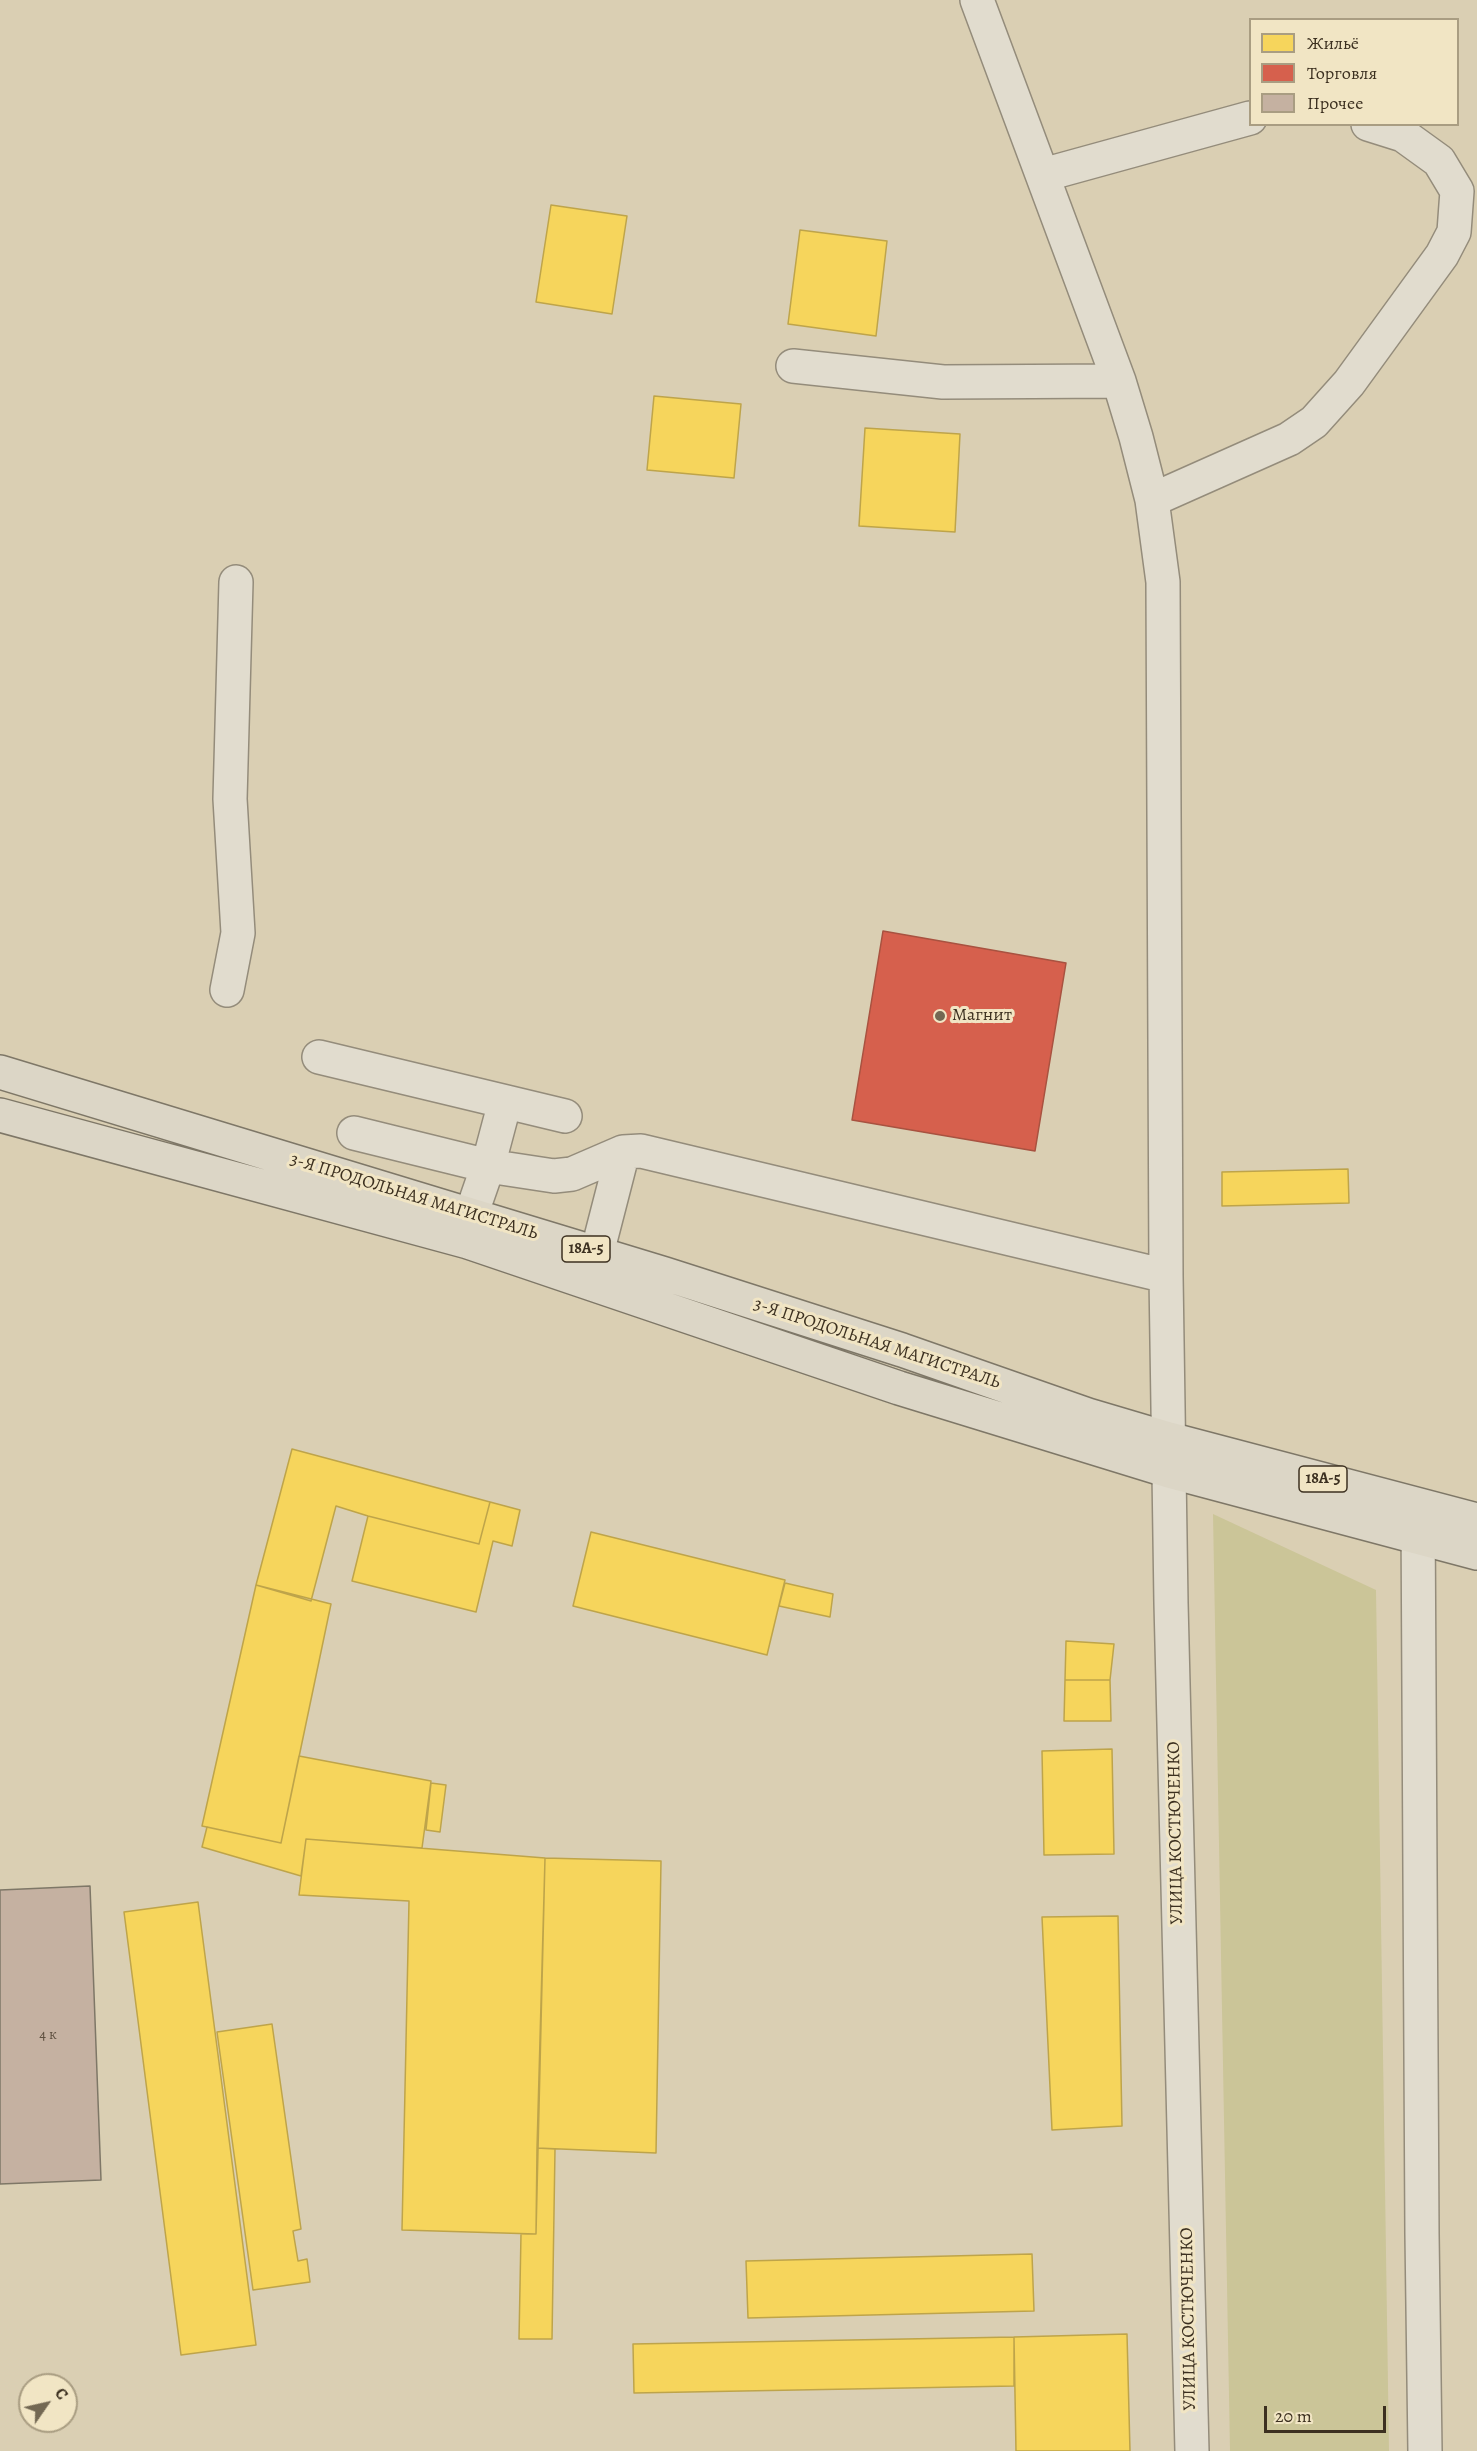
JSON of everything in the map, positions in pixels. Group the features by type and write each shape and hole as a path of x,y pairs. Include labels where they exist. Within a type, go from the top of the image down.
{"highway":[{"name":"3-Я ПРОДОЛЬНАЯ МАГИСТРАЛЬ","path":"0,1072 597,1252 902,1350 1088,1415 1169,1439"},
{"name":"3-Я ПРОДОЛЬНАЯ МАГИСТРАЛЬ","path":"0,1115 468,1242 899,1388 1169,1471"},
{"name":"18А-5","path":"1169,1439 1477,1520"},
{"name":"18А-5","path":"1169,1471 1477,1553"}],"street":[{"name":"УЛИЦА КОСТЮЧЕНКО","path":"976,0 1119,381 1152,500 1163,582 1169,1471 1192,2451"},
{"path":"1043,175 1249,119"},
{"path":"1152,500 1289,439 1314,422 1349,383 1442,255 1454,232 1457,191 1439,161 1403,135 1374,126"},
{"path":"793,366 943,382 1119,381"},
{"path":"227,990 238,933 230,798 236,582"},
{"path":"319,1057 565,1116"},
{"path":"471,1215 488,1166 505,1102"},
{"path":"354,1133 488,1166 554,1176 572,1174 623,1152 641,1151 1166,1276"},
{"path":"597,1252 623,1152"},
{"path":"1418,1504 1425,2451"}],"shaded area":[{"path":"1213,1514 1376,1590 1389,2451 1230,2451"}],"building: Жильё":[{"path":"551,205 627,216 612,314 536,302"},
{"path":"800,230 887,241 876,336 788,324"},
{"path":"654,396 741,404 734,478 647,470"},
{"path":"865,428 960,434 955,532 859,526"},
{"path":"1348,1169 1349,1203 1222,1206 1222,1172"},
{"path":"292,1449 490,1502 479,1544 336,1506 311,1601 256,1585"},
{"path":"490,1502 520,1510 512,1546 493,1541 476,1612 352,1581 368,1516 479,1544"},
{"path":"591,1532 785,1580 767,1655 573,1606"},
{"path":"785,1583 833,1594 830,1617 779,1606"},
{"path":"256,1585 331,1604 281,1843 202,1826"},
{"path":"1066,1641 1114,1644 1110,1680 1065,1680"},
{"path":"1065,1680 1110,1680 1111,1721 1064,1721"},
{"path":"1112,1749 1114,1854 1044,1855 1042,1751"},
{"path":"299,1756 431,1781 422,1848 306,1839 301,1876 202,1847 207,1827 281,1843"},
{"path":"431,1783 446,1785 440,1832 426,1830"},
{"path":"306,1839 545,1858 536,2234 402,2230 409,1901 299,1895"},
{"path":"545,1858 661,1861 656,2153 537,2148"},
{"path":"198,1902 256,2345 181,2355 124,1912"},
{"path":"1118,1916 1122,2126 1052,2130 1042,1917"},
{"path":"272,2024 301,2229 293,2231 298,2261 307,2259 310,2282 253,2290 217,2032"},
{"path":"537,2148 555,2149 552,2339 519,2339 521,2234 536,2234"},
{"path":"1032,2254 1034,2311 748,2318 746,2261"},
{"path":"1127,2334 1130,2451 1016,2451 1014,2337"},
{"path":"1014,2337 1014,2386 634,2393 633,2344"}],"building: Торговля":[{"path":"883,931 1066,963 1035,1151 852,1120"}],"building: Прочее":[{"path":"90,1886 101,2180 0,2184 0,1890"}],"place":[{"name":"Магнит","path":"940,1016"}]}
